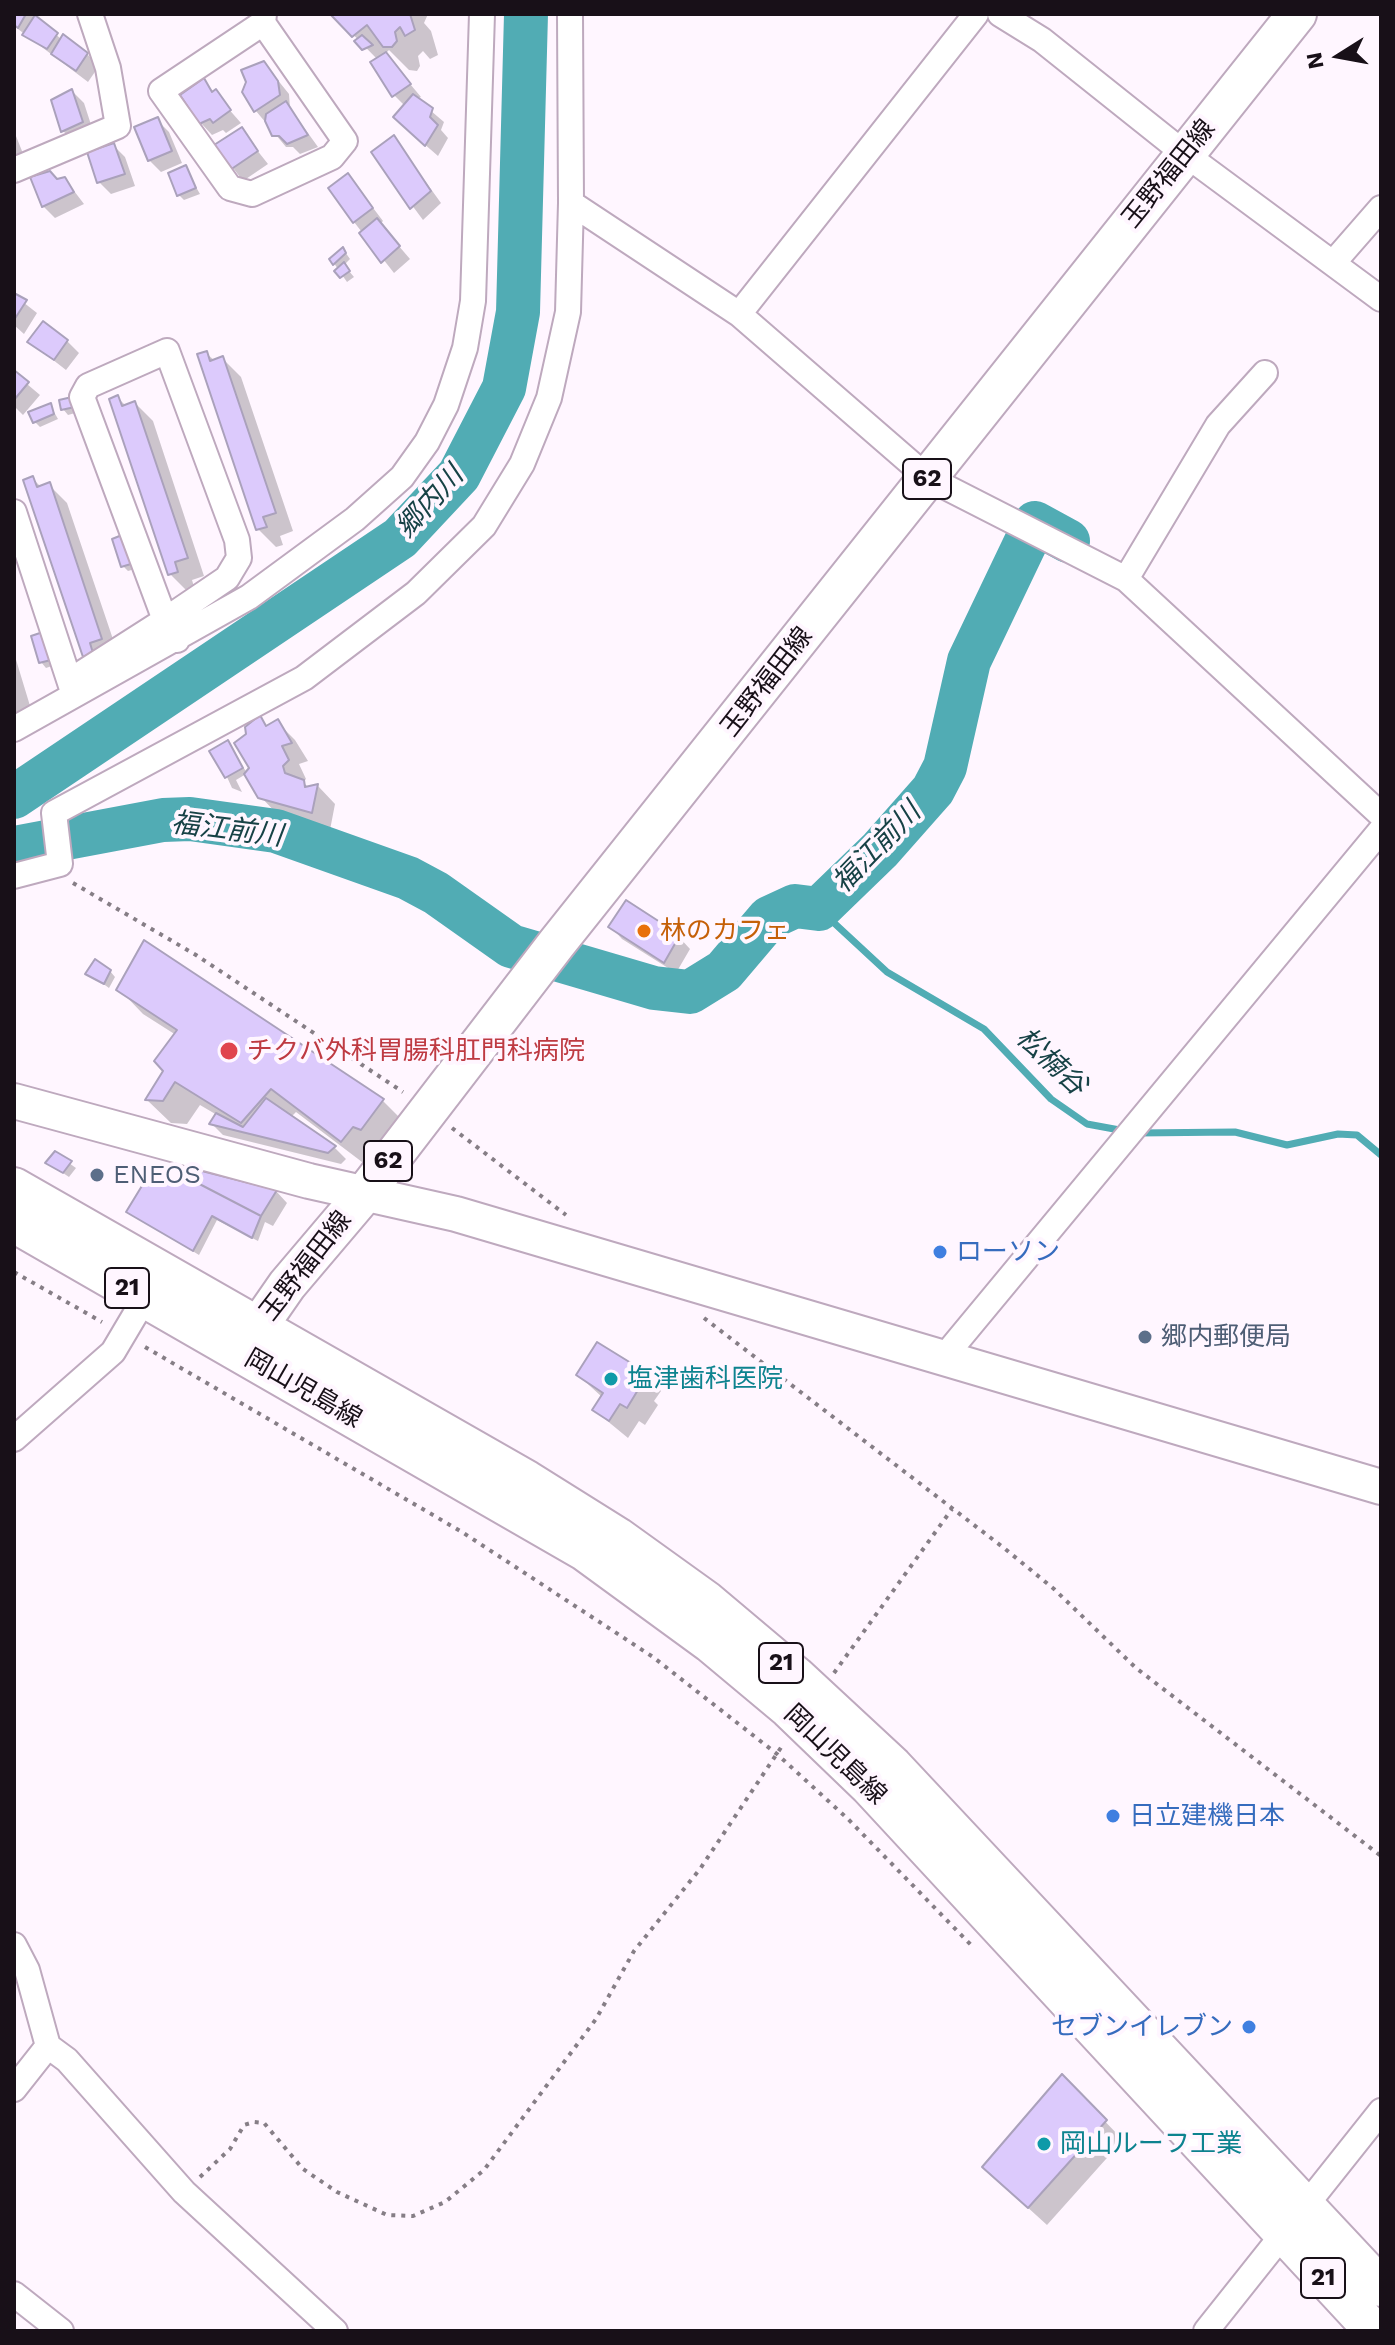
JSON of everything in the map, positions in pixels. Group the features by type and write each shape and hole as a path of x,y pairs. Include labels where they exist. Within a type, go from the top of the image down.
{"main road":[{"name":"玉野福田線","path":"249,1340 287,1285 435,1114 547,956 1297,14"},
{"name":"岡山児島線","path":"14,1187 145,1298 249,1340"},
{"name":"岡山児島線","path":"14,1223 76,1241 249,1340 584,1551 710,1643 893,1766 1293,2220 1374,2331"},
{"name":"岡山児島線","path":"1293,2220 1381,2287"}],"street":[{"path":"14,170 118,126 108,68 90,14"},
{"path":"14,729 72,688 171,630 249,597 355,519 402,477 427,442 446,405 465,348 473,301 482,14"},
{"path":"14,876 53,861 54,813 304,678 416,593 484,526 522,464 549,398 568,312 570,14"},
{"path":"739,314 976,14"},
{"path":"1000,14 1042,40 1185,154 1381,299"},
{"path":"263,19 345,141 332,157 252,194 230,188 161,91 263,19"},
{"path":"571,203 739,314 928,478 1126,579 1381,815"},
{"path":"1333,263 1381,208"},
{"path":"167,351 237,540 239,558 227,578 171,630 82,397 88,386 167,351"},
{"path":"1126,579 1218,425 1265,373"},
{"path":"14,512 72,688"},
{"path":"14,713 72,688"},
{"path":"944,1357 1381,830"},
{"path":"14,1101 456,1214 1381,1487"},
{"path":"14,1439 113,1352 145,1298"},
{"path":"14,1945 27,1970 48,2046 67,2060 184,2192 335,2331"},
{"path":"14,2089 48,2046"},
{"path":"1206,2331 1381,2111"},
{"path":"14,2294 61,2331"}],"path":[{"path":"53,861 435,1114 577,1224"},
{"path":"14,1272 534,1576 653,1657 777,1754 848,1819 975,1949"},
{"path":"692,1309 1054,1589 1136,1668 1381,1856"},
{"path":"184,2192 230,2149 244,2125 254,2122 264,2123 303,2169 337,2192 387,2215 413,2216 445,2202 484,2170 596,2019 634,1951 700,1869 809,1707 952,1509"}],"building":[{"path":"14,14 26,14 18,28 14,25"},
{"path":"330,14 410,14 415,30 405,36 400,27 395,32 397,41 392,47 383,47 367,25 352,37"},
{"path":"35,15 58,33 47,49 22,35"},
{"path":"63,34 88,53 76,71 51,54"},
{"path":"362,35 373,45 362,50 354,41"},
{"path":"386,52 411,84 392,97 370,62"},
{"path":"264,61 278,81 280,95 254,112 242,92 246,82 241,70"},
{"path":"204,78 212,92 216,89 231,110 213,123 210,119 199,124 180,95"},
{"path":"72,89 83,122 61,132 51,100"},
{"path":"413,94 433,108 430,117 438,125 425,146 393,117"},
{"path":"286,101 308,135 287,144 279,136 272,136 265,121 266,114"},
{"path":"158,117 172,151 148,161 134,127"},
{"path":"242,127 258,151 230,170 214,145"},
{"path":"394,135 431,191 410,209 371,152"},
{"path":"114,143 125,174 97,183 87,152"},
{"path":"186,165 196,188 177,196 168,173"},
{"path":"50,171 57,179 65,177 74,192 42,207 30,177"},
{"path":"348,173 373,208 353,223 328,188"},
{"path":"377,218 400,246 381,263 359,233"},
{"path":"343,247 346,253 333,265 329,259"},
{"path":"344,262 350,271 340,278 334,271"},
{"path":"14,293 27,300 14,320"},
{"path":"43,321 68,340 54,360 27,342"},
{"path":"207,351 210,361 223,356 276,513 263,517 267,527 256,530 197,354"},
{"path":"14,370 29,382 14,400"},
{"path":"118,395 122,406 135,401 188,558 175,562 178,572 168,575 109,399"},
{"path":"72,397 75,407 61,410 59,400"},
{"path":"51,403 54,414 33,423 28,412"},
{"path":"33,476 37,487 50,482 102,639 90,643 93,653 83,657 23,480"},
{"path":"122,535 131,564 121,567 112,539"},
{"path":"43,632 51,660 39,663 31,636"},
{"path":"260,715 266,726 278,719 292,743 282,746 289,760 283,766 285,773 304,780 305,787 318,784 312,813 258,798 244,774 249,768 234,743 246,734 245,727"},
{"path":"228,740 243,768 225,778 209,751"},
{"name":"林のカフェ","path":"626,900 680,935 664,963 608,927"},
{"path":"144,940 384,1099 361,1130 353,1127 341,1142 271,1089 241,1123 175,1082 163,1101 145,1100 163,1071 154,1061 177,1030 116,990"},
{"path":"95,959 111,970 104,984 85,974"},
{"path":"266,1098 336,1146 328,1153 209,1124 216,1113 243,1127"},
{"path":"55,1151 72,1161 63,1173 45,1163"},
{"path":"190,1168 277,1190 261,1216 186,1177"},
{"path":"151,1171 179,1185 186,1177 261,1216 252,1238 212,1216 193,1251 126,1212"},
{"name":"塩津歯科医院","path":"597,1342 644,1371 637,1383 641,1385 627,1408 620,1404 609,1421 592,1410 603,1393 576,1375"},
{"name":"岡山ルーフ工業","path":"1062,2074 1107,2120 1028,2208 982,2167"}],"waterway":[{"name":"郷内川","path":"14,797 400,538 459,475 504,388 518,312 526,14"},
{"name":"福江前川","path":"14,848 163,820 190,819 276,831 408,878 436,893 511,946 654,988 690,992 724,971 769,918 795,906 819,909 880,850 933,790 945,767 969,661 1035,523 1068,541"},
{"name":"松楠谷","path":"819,909 887,972 984,1029 1051,1099 1087,1124 1125,1131"},
{"name":"松楠谷","path":"1137,1133 1235,1132 1287,1145 1338,1134 1357,1135 1381,1155"}],"place":[{"name":"林のカフェ","path":"644,931"},
{"name":"チクバ外科胃腸科肛門科病院","path":"229,1051"},
{"name":"ENEOS","path":"97,1175"},
{"name":"ローソン","path":"940,1252"},
{"name":"郷内郵便局","path":"1145,1337"},
{"name":"塩津歯科医院","path":"611,1379"},
{"name":"日立建機日本","path":"1113,1816"},
{"name":"セブンイレブン","path":"1249,2027"},
{"name":"岡山ルーフ工業","path":"1044,2144"}]}
